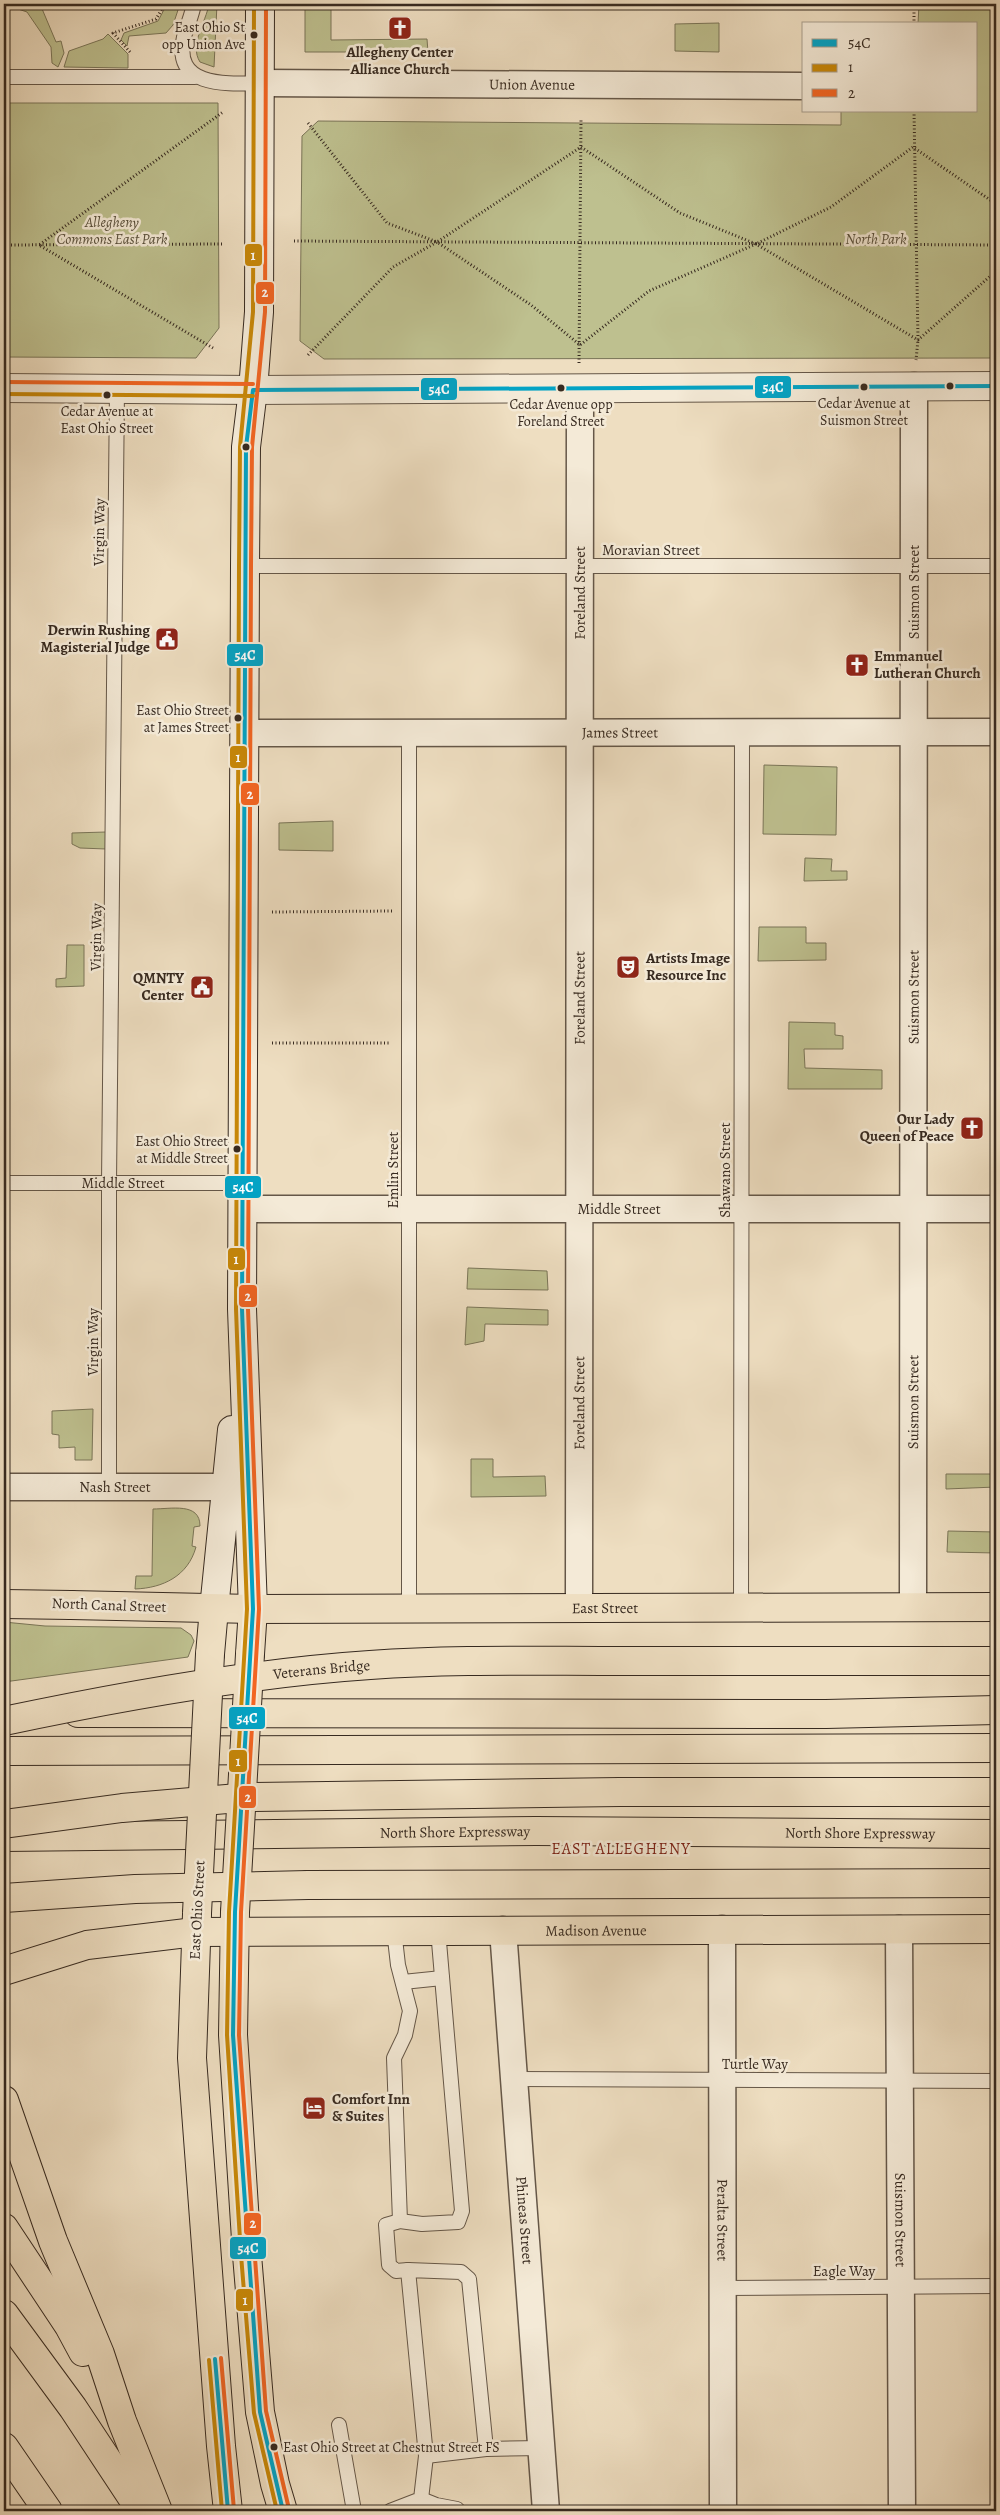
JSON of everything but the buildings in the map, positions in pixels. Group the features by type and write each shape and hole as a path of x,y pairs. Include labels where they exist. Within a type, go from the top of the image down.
{"main road":[{"name":"East Ohio Street","path":"260,4 259,312 253,390 246,447 244,733 242,1309 253,1609 235,1921 233,2035 247,2255 260,2412 275,2484 283,2511"},
{"path":"4,388 253,390 580,376 915,374 996,386"},
{"name":"East Ohio Street","path":"228,2511 221,2446 192,2058 196,1922 210,1654 227,1487 242,1309"},
{"name":"North Canal Street","path":"4,1598 71,1605 214,1608"},
{"path":"4,1604 71,1605"},
{"name":"East Street","path":"214,1608 996,1607"},
{"name":"Veterans Bridge","path":"4,1722 90,1703 265,1676 369,1665 455,1662 996,1661"},
{"path":"4,1713 826,1714 996,1710"},
{"path":"4,1751 996,1748"},
{"path":"4,1824 122,1808 250,1797 620,1792 996,1792"},
{"name":"North Shore Expressway","path":"4,1837 536,1831 996,1834"},
{"path":"4,1898 135,1889 259,1885 996,1883"},
{"name":"Madison Avenue","path":"4,1971 87,1945 196,1922 235,1921 394,1930 996,1929"},
{"path":"4,2102 53,2241 100,2354 122,2421 158,2511"},
{"path":"4,2228 69,2326 122,2421"},
{"path":"4,2314 73,2408 141,2511"},
{"path":"4,2446 48,2511"}],"street":[{"name":"Union Avenue","path":"260,84 802,86"},
{"name":"Suismon Street","path":"913,1608 915,374"},
{"name":"Foreland Street","path":"579,1608 580,376"},
{"name":"James Street","path":"244,733 996,732"},
{"name":"Middle Street","path":"243,1196 409,1209 996,1209"},
{"name":"Nash Street","path":"4,1487 227,1487"},
{"name":"Peralta Street","path":"722,1929 723,2511"},
{"name":"Suismon Street","path":"899,1929 902,2511"},
{"name":"Phineas Street","path":"503,1930 546,2511"}],"lane":[{"path":"194,4 184,38 182,54 187,66 196,77"},
{"path":"4,77 196,77 223,84 260,84"},
{"name":"Virgin Way","path":"109,1487 109,1183 117,388"},
{"name":"Moravian Street","path":"245,566 996,566"},
{"name":"Shawano Street","path":"741,1608 742,732"},
{"name":"Emlin Street","path":"409,1608 410,733"},
{"name":"Middle Street","path":"4,1183 109,1183 243,1196"},
{"path":"394,1930 410,2011 405,2035 394,2058 400,2221"},
{"path":"438,1930 462,2211 458,2222 422,2224 400,2221 386,2224 389,2265 396,2271 461,2272 469,2279 486,2449"},
{"path":"403,1982 442,1978"},
{"name":"Turtle Way","path":"515,2079 996,2081"},
{"path":"408,2270 426,2456 421,2499"},
{"name":"Eagle Way","path":"723,2288 996,2286"},
{"path":"339,2425 354,2511"},
{"path":"426,2456 486,2449 542,2448"},
{"path":"390,2511 421,2499 436,2505 457,2508"}],"path":[{"path":"130,52 113,33 156,19 165,4"},
{"path":"914,4 914,22"},
{"path":"39,245 223,112"},
{"path":"914,112 914,244 918,340 915,374"},
{"path":"580,376 581,118"},
{"path":"308,123 387,222 437,242 531,305 580,345"},
{"path":"308,355 393,267 437,242 581,147"},
{"path":"581,147 680,213 756,244 918,340"},
{"path":"913,147 996,204"},
{"path":"580,345 649,291 756,244 831,207 913,147"},
{"path":"294,241 996,245"},
{"path":"4,245 224,244"},
{"path":"39,245 213,348"},
{"path":"918,340 996,271"},
{"path":"272,912 393,911"},
{"path":"272,1043 394,1043"}],"green space":[{"path":"14,4 40,4 56,42 61,41 64,53 58,67 52,63 51,47 27,12 18,9"},
{"path":"167,4 180,4 173,25 166,33 129,36 127,46 121,40 124,33 158,21"},
{"path":"209,4 217,4 214,67 200,62 196,48"},
{"path":"305,4 331,4 331,40 427,39 428,52 305,52"},
{"name":"North Park","path":"919,4 996,4 996,358 324,359 300,341 302,136 318,121 841,125 841,112 978,112 978,22 918,22"},
{"path":"719,23 719,52 675,51 675,24"},
{"path":"108,34 128,54 128,68 64,67 69,51 103,39"},
{"name":"Allegheny Commons East Park","path":"4,103 218,103 219,328 196,358 4,357"},
{"path":"764,765 837,767 836,835 763,834"},
{"path":"333,821 333,851 279,850 279,823"},
{"path":"106,832 106,849 80,848 72,844 72,833"},
{"path":"805,858 832,859 831,871 847,871 847,880 804,881"},
{"path":"759,927 806,927 806,943 826,943 826,960 758,961"},
{"path":"67,945 84,945 84,986 56,987 56,979 66,978"},
{"path":"789,1022 835,1023 835,1035 843,1036 843,1049 804,1049 805,1068 882,1070 882,1089 788,1089"},
{"path":"468,1268 547,1271 548,1290 467,1289"},
{"path":"467,1307 548,1310 548,1325 485,1324 484,1341 465,1345"},
{"path":"93,1409 92,1460 75,1460 75,1447 59,1448 59,1435 52,1434 52,1411"},
{"path":"471,1459 493,1459 493,1477 545,1476 546,1496 471,1497"},
{"path":"946,1474 996,1474 996,1487 946,1489"},
{"path":"183,1508 195,1513 199,1518 200,1526 194,1527 192,1546 196,1547 187,1566 173,1579 155,1586 135,1589 136,1576 152,1576 153,1509"},
{"path":"948,1531 996,1532 996,1553 947,1552"},
{"path":"4,1622 45,1626 181,1628 191,1635 194,1641 188,1657 4,1682"}],"transit line":[{"name":"1","path":"254,4 253,312 240,447 239,566 236,1309 247,1609 229,1912 227,2035 241,2255 254,2413 277,2511"},
{"name":"2","path":"266,4 265,312 252,447 251,566 248,1309 259,1609 241,1912 239,2035 266,2411 289,2509"},
{"name":"2","path":"4,382 253,384"},
{"name":"54C","path":"253,390 996,386"},
{"name":"54C","path":"253,390 246,447 242,1309 253,1609 235,1912 233,2035 260,2412 283,2511"},
{"name":"1","path":"4,394 253,396"},
{"name":"2","path":"221,2358 234,2510"},
{"name":"54C","path":"215,2359 228,2511"},
{"name":"1","path":"209,2360 222,2511"}],"place":[{"name":"Allegheny Center Alliance Church","path":"400,28"},
{"name":"East Ohio St opp Union Ave","path":"254,35"},
{"name":"Cedar Avenue at Suismon Street","path":"864,387"},
{"name":"Cedar Avenue opp Foreland Street","path":"561,388"},
{"name":"Cedar Avenue at East Ohio Street","path":"107,395"},
{"name":"Derwin Rushing Magisterial Judge","path":"167,639"},
{"name":"Emmanuel Lutheran Church","path":"857,665"},
{"name":"East Ohio Street at James Street","path":"238,718"},
{"name":"Artists Image Resource Inc","path":"628,967"},
{"name":"QMNTY Center","path":"202,987"},
{"name":"Our Lady Queen of Peace","path":"972,1128"},
{"name":"East Ohio Street at Middle Street","path":"237,1149"},
{"name":"Comfort Inn & Suites","path":"314,2108"},
{"name":"East Ohio Street at Chestnut Street FS","path":"274,2447"}],"district":[{"name":"EAST ALLEGHENY","path":"621,1848"}]}
